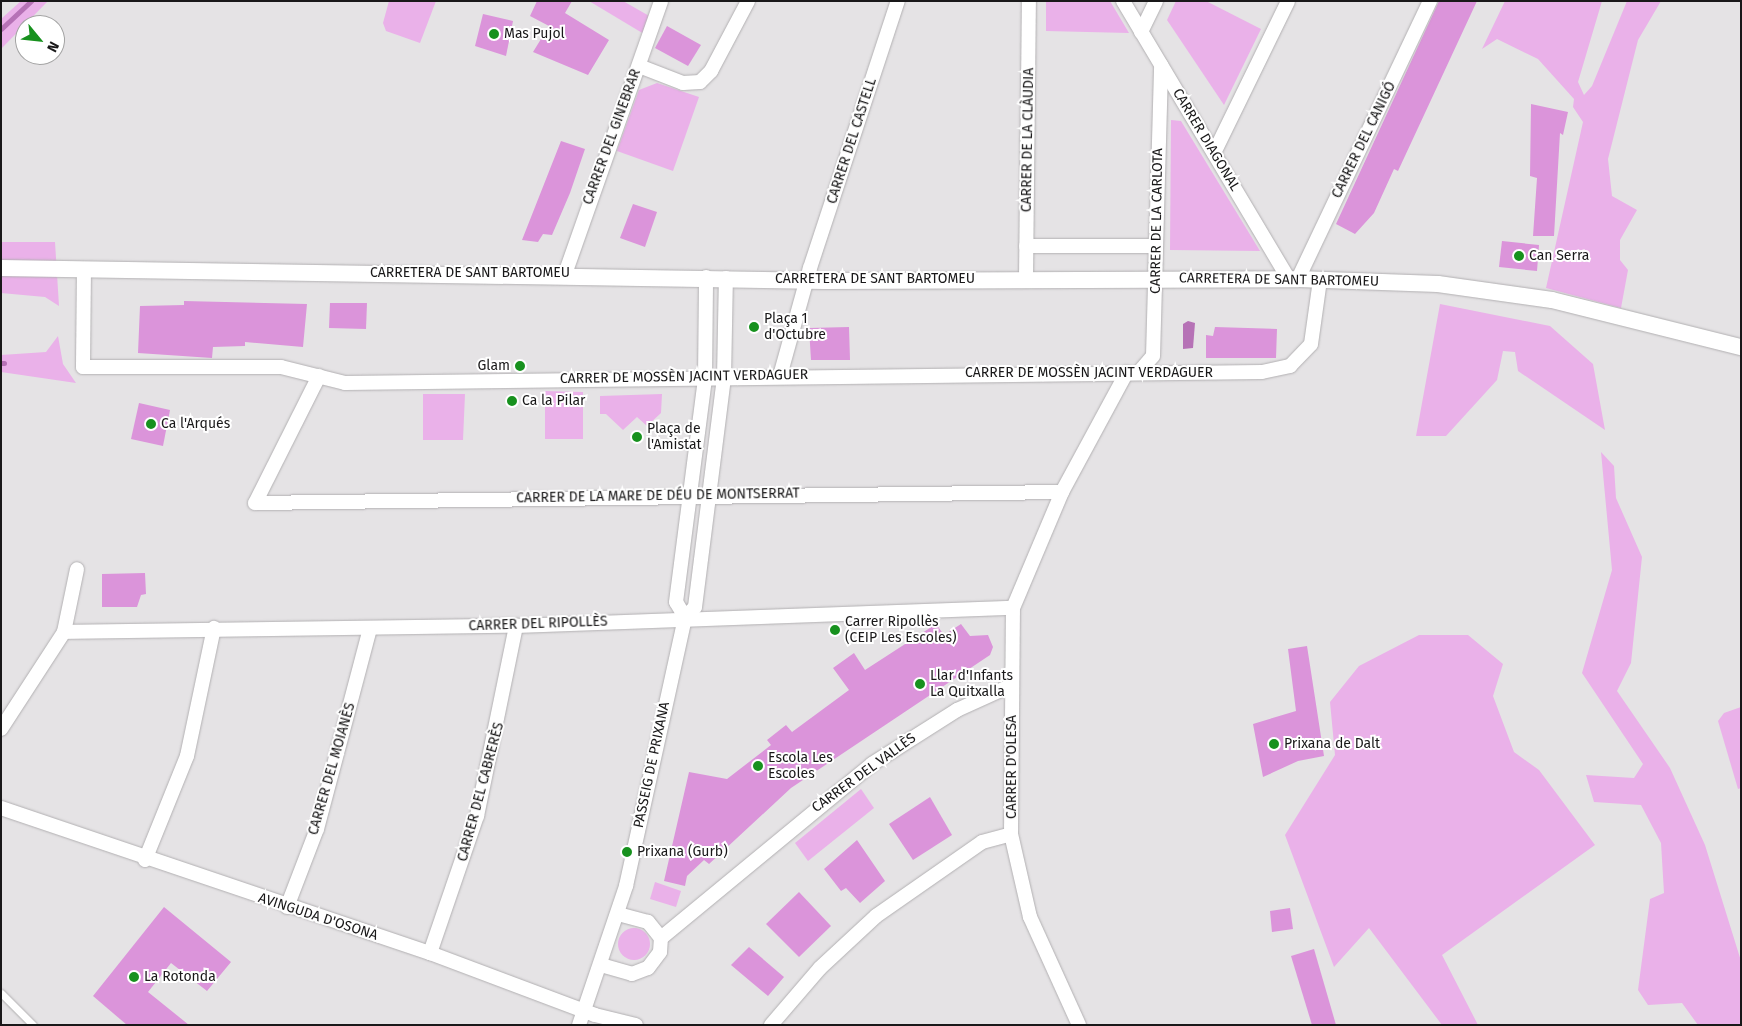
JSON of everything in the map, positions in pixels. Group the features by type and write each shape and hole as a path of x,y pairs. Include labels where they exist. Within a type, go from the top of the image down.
{"street":[{"name":"CARRER DEL GINEBRAR","path":"565,274 661,1"},
{"path":"639,66 684,83 700,82 711,71 748,1"},
{"name":"CARRER DEL CASTELL","path":"806,280 898,1"},
{"name":"CARRER DE LA CLÀUDIA","path":"1026,278 1029,1"},
{"name":"CARRER DIAGONAL","path":"1123,1 1214,153 1293,279"},
{"path":"1142,32 1156,1"},
{"path":"1214,153 1288,1"},
{"name":"CARRER DEL CANIGÓ","path":"1293,279 1430,1"},
{"name":"CARRER DE LA CARLOTA","path":"1133,372 1153,356 1161,64"},
{"path":"1026,246 1156,246"},
{"name":"CARRETERA DE SANT BARTOMEU","path":"1,268 565,274 806,280 1026,278 1320,280 1495,288 1741,347"},
{"name":"CARRER DE MOSSÈN JACINT VERDAGUER","path":"84,269 83,368 281,367 345,382 1262,372 1290,366 1312,344 1320,280"},
{"path":"685,617 676,602 705,379 706,277"},
{"name":"PASSEIG DE PRIXANA","path":"601,965 618,914 685,617 695,606 711,495 724,378 726,278"},
{"path":"780,376 806,280"},
{"name":"CARRER D'OLESA","path":"1079,1025 1030,917 1012,834 1013,608 1062,492 1133,372"},
{"name":"CARRER DE LA MARE DE DÉU DE MONTSERRAT","path":"320,376 255,503 691,497 711,495 1062,492"},
{"path":"1,729 64,632 77,569"},
{"name":"CARRER DEL RIPOLLÈS","path":"64,632 214,628 516,626 685,617 1013,608"},
{"name":"CARRER DEL CABRERÈS","path":"430,953 477,816 516,626"},
{"path":"145,860 187,756 214,628"},
{"name":"CARRER DEL MOIANÈS","path":"286,907 317,829 370,628"},
{"name":"CARRER DEL VALLÈS","path":"661,938 872,764 957,710 1012,685"},
{"name":"AVINGUDA D'OSONA","path":"1,808 145,860 430,953 584,1011 636,1025"},
{"path":"771,1025 820,968 876,916 982,842 1012,834"},
{"path":"579,1025 601,965 639,972 655,961 661,938 648,922 618,914"}],"lane":[{"path":"1,993 33,1025"}],"shaded area":[{"path":"21,1 48,1 34,15 15,15 15,35 1,49 1,19"},
{"path":"389,1 436,1 420,43 386,31 383,23"},
{"path":"589,1 623,1 651,17 644,34"},
{"path":"1046,1 1110,1 1129,33 1046,31"},
{"path":"1176,1 1206,1 1261,29 1224,105 1167,20"},
{"path":"1505,1 1602,1 1578,82 1584,95 1592,86 1627,1 1661,1 1638,40 1608,159 1612,196 1637,210 1620,240 1620,260 1628,270 1621,308 1546,288 1583,122 1573,107 1574,99 1538,59 1497,39 1482,49"},
{"path":"657,83 699,97 673,171 617,151 639,90"},
{"path":"1171,120 1181,121 1260,251 1170,250"},
{"path":"1,242 55,242 59,306 45,297 1,293"},
{"path":"1440,304 1550,326 1593,364 1605,430 1518,371 1515,352 1503,351 1497,380 1446,436 1416,436"},
{"path":"1188,321 1195,323 1193,348 1183,349 1183,324"},
{"path":"58,336 63,364 76,383 1,372 1,355 46,352"},
{"path":"545,391 583,392 583,439 545,439"},
{"path":"423,394 465,394 463,440 423,440"},
{"path":"662,394 661,413 647,426 637,417 623,430 606,414 600,414 600,396"},
{"path":"1601,452 1614,466 1616,498 1642,557 1631,663 1617,691 1670,768 1705,845 1741,961 1741,1025 1698,1025 1682,1003 1648,1005 1638,990 1650,899 1664,893 1661,843 1641,805 1594,802 1586,775 1634,778 1643,764 1582,673 1612,570"},
{"path":"1419,635 1468,635 1503,664 1493,696 1514,752 1539,770 1595,845 1442,955 1478,1025 1442,1025 1369,928 1334,967 1285,835 1335,755 1330,702 1359,666"},
{"path":"1741,707 1741,788 1738,789 1718,721 1724,713"},
{"path":"861,789 874,808 808,861 795,843"},
{"path":"655,882 681,891 676,907 650,899"},
{"path":"634,928 640,929 645,933 649,938 649,950 645,955 640,959 634,960 628,959 623,955 619,950 618,944 619,938 623,933 628,929"}],"building":[{"path":"537,1 572,1 565,13 609,40 588,75 533,52 549,26 530,16"},
{"path":"1439,1 1477,1 1398,171 1394,169 1374,213 1355,234 1336,224"},
{"name":"Mas Pujol","path":"483,14 513,21 506,56 475,46"},
{"path":"667,26 701,45 688,66 655,48"},
{"path":"1531,104 1568,112 1563,135 1560,133 1554,236 1533,236 1537,178 1530,176"},
{"path":"561,141 585,149 570,193 552,235 543,234 538,242 522,240"},
{"path":"633,204 657,212 645,247 620,238"},
{"name":"Can Serra","path":"1502,241 1539,245 1537,271 1499,267"},
{"path":"184,301 307,304 303,347 245,342 245,346 213,347 212,358 138,353 140,306 184,305"},
{"path":"330,303 367,303 366,329 329,328"},
{"path":"849,327 850,360 811,360 809,328"},
{"path":"1215,327 1277,329 1276,358 1206,358 1206,335 1213,336"},
{"name":"Ca l'Arqués","path":"139,403 170,410 163,446 131,439"},
{"path":"145,573 146,594 141,595 137,607 102,607 102,574"},
{"path":"936,624 944,635 961,624 970,636 988,635 993,647 990,655 791,788 709,864 704,860 687,876 685,886 664,881 689,772 727,779 771,745 767,740 786,725 792,732 849,690 833,668 854,653 865,670"},
{"path":"1307,646 1324,756 1298,761 1263,777 1253,724 1296,711 1288,649"},
{"path":"930,797 952,835 913,860 889,824"},
{"path":"857,840 885,881 860,903 846,888 841,891 824,869"},
{"path":"799,892 831,926 799,957 766,924"},
{"name":"La Rotonda","path":"164,907 231,962 207,991 171,963 148,992 189,1025 127,1025 93,996"},
{"path":"1290,908 1293,929 1272,932 1270,911"},
{"path":"749,947 784,977 768,996 731,965"},
{"path":"1314,949 1336,1025 1312,1025 1291,956"}],"waterway":[{"path":"1,29 31,1"}],"place":[{"name":"Mas Pujol","path":"494,34"},
{"name":"Can Serra","path":"1519,256"},
{"name":"Plaça 1 d'Octubre","path":"754,327"},
{"name":"Glam","path":"520,366"},
{"name":"Ca la Pilar","path":"512,401"},
{"name":"Ca l'Arqués","path":"151,424"},
{"name":"Plaça de l'Amistat","path":"637,437"},
{"name":"Carrer Ripollès (CEIP Les Escoles)","path":"835,630"},
{"name":"Llar d'Infants La Quitxalla","path":"920,684"},
{"name":"Prixana de Dalt","path":"1274,744"},
{"name":"Escola Les Escoles","path":"758,766"},
{"name":"Prixana (Gurb)","path":"627,852"},
{"name":"La Rotonda","path":"134,977"}]}
